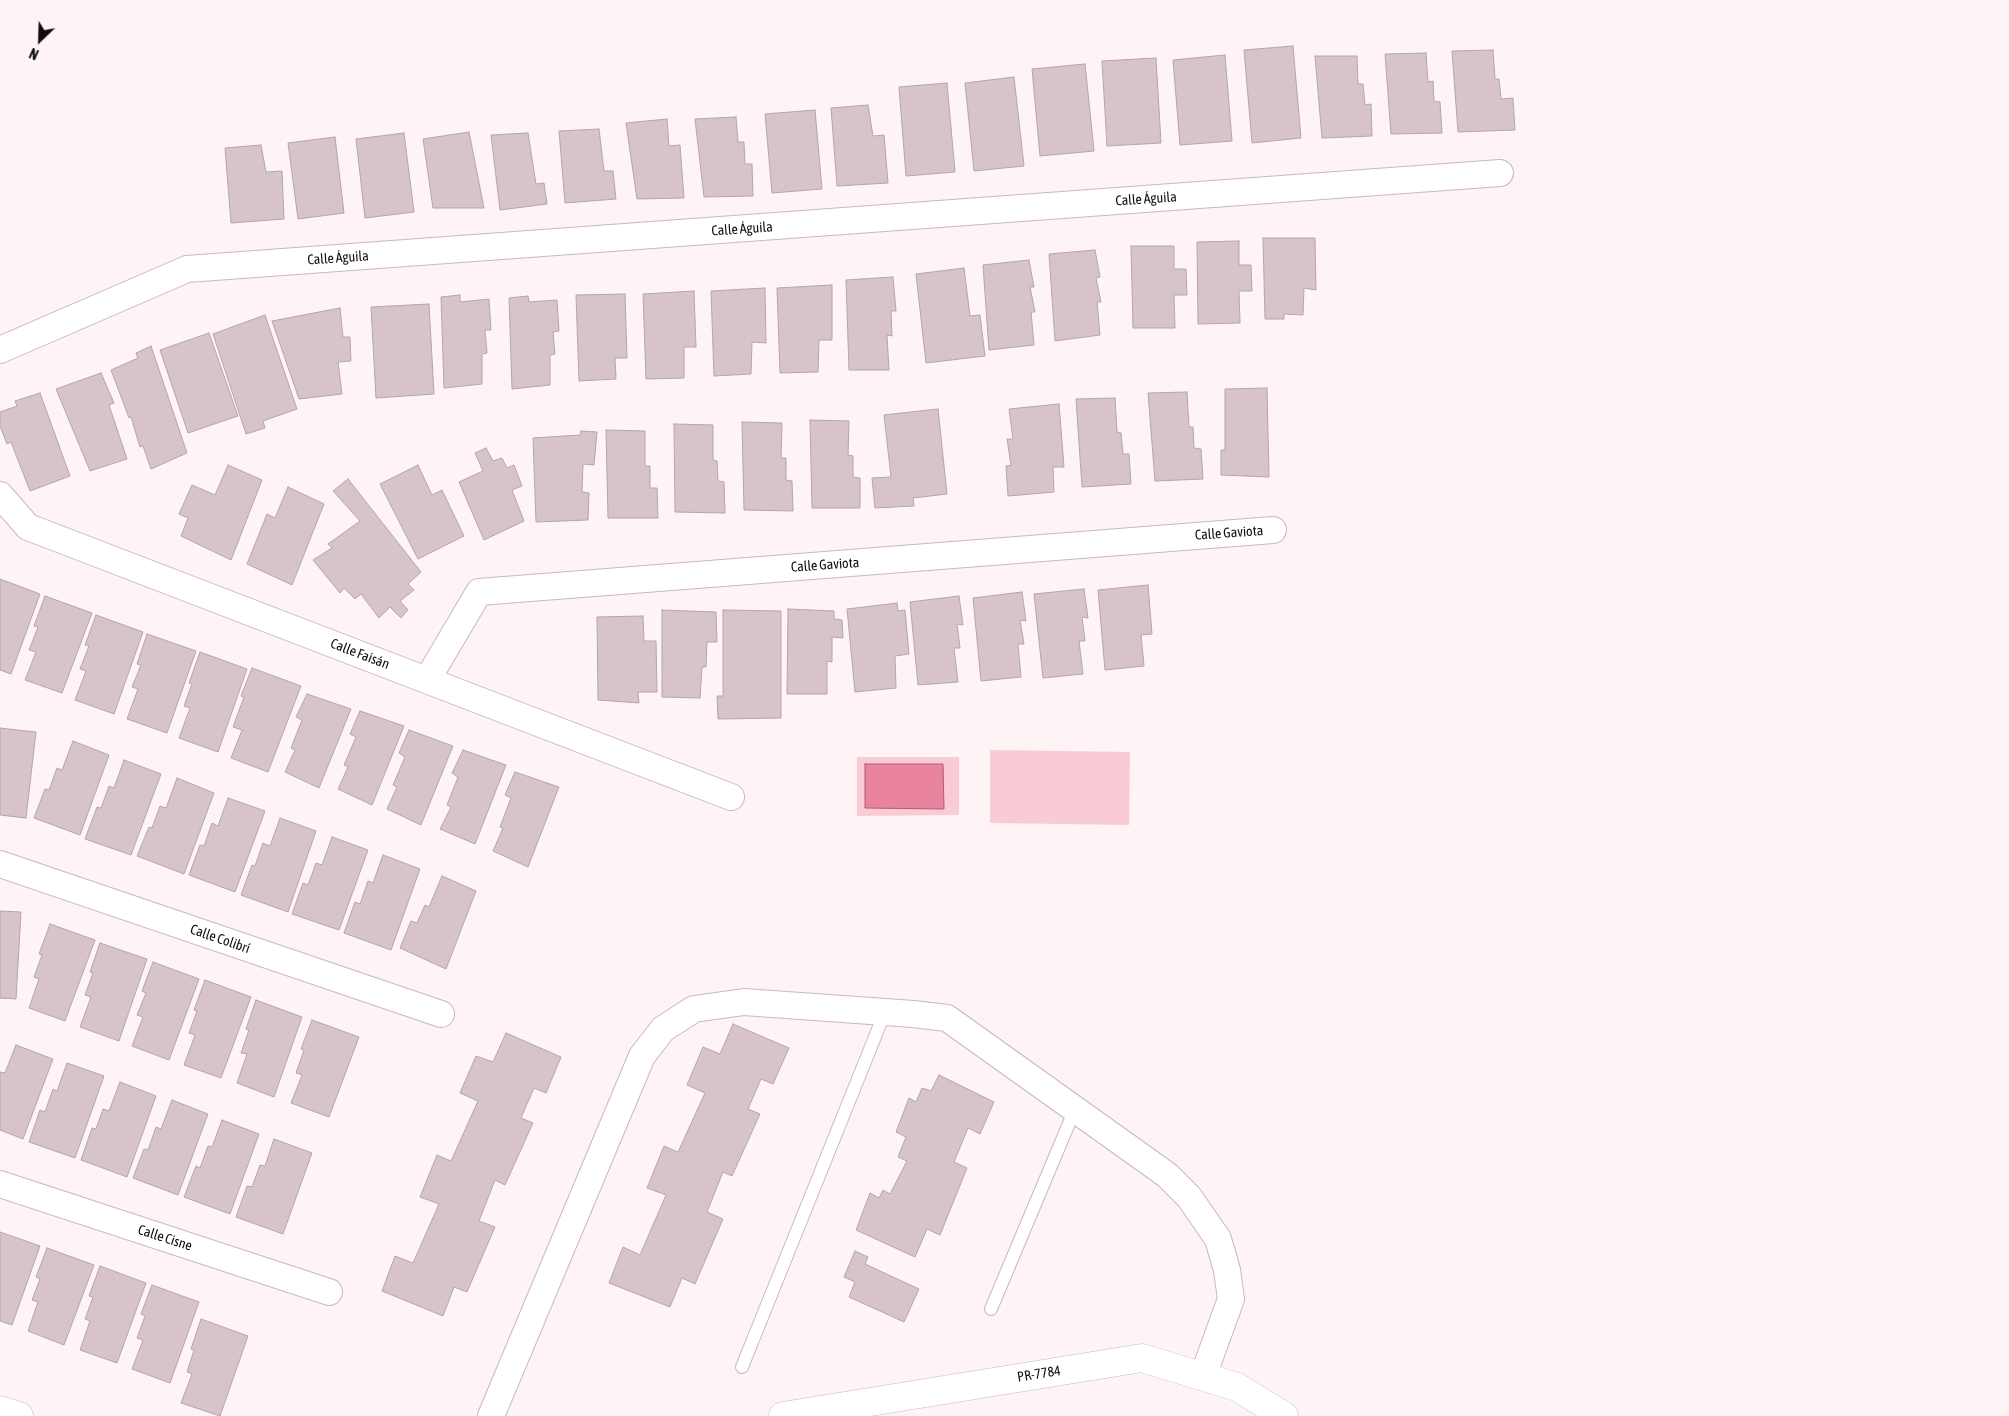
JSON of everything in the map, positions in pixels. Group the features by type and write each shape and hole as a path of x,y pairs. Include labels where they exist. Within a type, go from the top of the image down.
{"street":[{"name":"Calle Águila","path":"0,350 187,269 1500,173"},
{"name":"Calle Faisán","path":"0,495 28,527 731,796"},
{"name":"Calle Gaviota","path":"427,680 479,592 1273,530"},
{"name":"Calle Colibrí","path":"0,864 441,1014"},
{"path":"491,1416 642,1056 663,1029 694,1009 744,1002 947,1018 1167,1175 1189,1197 1218,1239 1228,1270 1231,1299 1203,1376"},
{"name":"Calle Cisne","path":"0,1184 329,1292"},
{"name":"PR-7784","path":"783,1416 1142,1358 1237,1387 1284,1416"},
{"path":"0,1410 19,1416"}],"lane":[{"path":"742,1367 885,1012"},
{"path":"991,1308 1075,1109"}],"shaded area":[{"path":"990,750 1130,752 1129,825 990,823"},
{"path":"857,757 959,757 959,815 857,816"},
{"path":"865,764 943,764 944,809 865,808"}],"building":[{"path":"1293,46 1301,138 1252,143 1244,50"},
{"path":"1493,50 1495,79 1499,79 1501,99 1513,98 1515,130 1458,132 1452,51"},
{"path":"1426,53 1428,82 1433,81 1434,101 1440,102 1442,133 1391,134 1385,54"},
{"path":"1225,55 1232,141 1180,145 1173,60"},
{"path":"1315,56 1357,56 1358,84 1363,84 1365,105 1371,104 1372,136 1322,138"},
{"path":"1156,58 1161,143 1107,146 1102,61"},
{"path":"1085,64 1094,151 1040,156 1032,69"},
{"path":"1014,77 1024,166 974,171 965,83"},
{"path":"947,83 955,172 906,176 899,87"},
{"path":"868,105 873,136 884,135 888,183 837,186 831,108"},
{"path":"815,110 822,189 772,193 765,114"},
{"path":"736,117 738,142 744,142 745,164 752,164 753,196 704,197 695,119"},
{"path":"667,119 669,146 680,145 684,198 637,199 626,123"},
{"path":"599,129 604,171 613,171 616,199 565,203 559,131"},
{"path":"469,132 484,208 433,208 423,139"},
{"path":"404,133 414,212 365,218 356,139"},
{"path":"528,133 536,184 544,183 547,204 500,210 491,135"},
{"path":"335,137 344,213 298,219 288,143"},
{"path":"261,145 266,172 282,171 284,219 231,223 225,148"},
{"path":"1263,238 1315,238 1316,290 1304,288 1303,315 1284,314 1284,319 1265,319"},
{"path":"1239,241 1239,265 1251,265 1252,291 1239,291 1240,323 1198,324 1197,242"},
{"path":"1131,246 1174,246 1174,269 1186,269 1187,295 1174,295 1175,328 1133,328"},
{"path":"1095,250 1100,277 1096,278 1101,302 1097,302 1100,335 1055,341 1049,254"},
{"path":"1029,260 1034,287 1030,287 1035,312 1031,312 1034,345 989,350 983,265"},
{"path":"964,268 970,316 980,315 985,356 926,363 916,274"},
{"path":"893,277 896,311 891,311 892,336 887,335 889,370 849,370 846,280"},
{"path":"832,285 832,340 819,340 818,372 780,373 777,288"},
{"path":"765,288 766,343 752,342 751,374 714,376 711,291"},
{"path":"694,291 696,347 684,347 684,378 646,379 643,294"},
{"path":"625,294 627,358 615,358 616,379 579,381 576,295"},
{"path":"460,295 460,302 489,299 491,330 485,330 487,353 482,354 482,384 444,388 441,297"},
{"path":"528,296 529,302 557,300 559,331 553,332 555,354 550,355 550,385 512,389 509,298"},
{"path":"429,304 434,394 376,398 371,307"},
{"path":"340,308 343,337 350,337 351,361 338,362 342,394 299,399 272,321"},
{"path":"265,315 297,409 263,421 265,428 246,434 213,334"},
{"path":"209,333 238,416 188,433 160,350"},
{"path":"151,346 187,453 151,469 143,446 140,447 131,417 129,418 111,370 138,358 136,353"},
{"path":"101,373 114,403 109,405 127,459 90,471 56,389"},
{"path":"1267,388 1269,477 1221,475 1221,450 1225,450 1225,389"},
{"path":"1187,392 1189,427 1193,427 1194,448 1201,449 1203,479 1155,481 1148,393"},
{"path":"40,393 70,476 30,491 11,442 7,444 0,426 0,412 17,406 15,401"},
{"path":"1115,398 1117,432 1121,433 1123,454 1129,454 1131,484 1082,487 1076,399"},
{"path":"1059,404 1064,467 1053,467 1054,492 1008,496 1006,466 1011,465 1007,439 1013,439 1009,409"},
{"path":"938,409 947,494 913,498 914,506 875,508 872,478 891,477 884,415"},
{"path":"810,420 849,421 848,455 853,456 853,477 860,478 860,508 812,508"},
{"path":"742,422 782,423 781,458 786,458 786,480 792,481 793,511 744,510"},
{"path":"674,424 713,425 713,460 717,461 718,481 724,482 725,513 675,512"},
{"path":"606,430 645,431 645,466 650,466 650,488 657,488 658,518 608,518"},
{"path":"581,431 597,432 594,465 583,464 582,492 589,493 588,520 536,522 533,438 580,435"},
{"path":"486,448 493,461 502,458 507,468 514,465 522,486 512,490 524,521 484,540 459,482 483,471 475,453"},
{"path":"228,465 262,480 231,560 181,536 188,518 179,514 192,485 215,495"},
{"path":"418,465 432,495 442,490 464,536 418,559 380,484"},
{"path":"348,479 421,572 408,584 414,590 400,601 408,610 401,618 390,607 379,618 361,594 355,599 344,588 340,593 313,560 332,548 328,544 360,521 333,491"},
{"path":"288,487 324,504 292,585 247,564 267,514 275,518"},
{"path":"0,579 40,594 11,674 0,670"},
{"path":"1148,585 1152,634 1141,635 1144,666 1105,670 1098,590"},
{"path":"1084,589 1088,618 1082,617 1085,641 1079,641 1083,674 1043,678 1034,594"},
{"path":"1022,592 1026,621 1020,620 1024,644 1018,644 1021,677 981,681 973,598"},
{"path":"45,596 92,613 62,693 25,680 36,652 29,650 38,627 34,626"},
{"path":"959,596 963,625 957,624 960,648 954,648 958,682 918,685 910,602"},
{"path":"897,603 898,611 905,610 909,654 895,656 896,688 855,692 847,609"},
{"path":"788,609 834,611 834,619 842,620 843,638 832,637 832,662 827,661 827,694 787,694"},
{"path":"662,610 716,612 717,642 707,642 706,667 702,667 700,698 662,697"},
{"path":"723,610 781,611 781,718 718,719 717,696 723,696"},
{"path":"96,615 143,632 114,714 75,700 86,671 80,669 89,646 85,645"},
{"path":"643,616 644,641 656,641 657,692 638,692 639,703 598,700 597,617"},
{"path":"147,634 196,651 167,733 127,719 138,689 132,687 141,665 137,664"},
{"path":"200,652 247,669 218,752 179,738 190,708 184,706 192,684 189,683"},
{"path":"252,668 301,686 268,772 231,758 242,730 233,727 244,697 241,696"},
{"path":"307,694 351,709 319,788 285,772 295,750 291,748 302,720 296,717"},
{"path":"360,711 404,726 372,805 338,789 348,767 344,765 356,737 350,734"},
{"path":"0,728 36,732 26,818 0,815"},
{"path":"409,730 453,746 421,825 387,809 397,787 393,785 405,757 399,753"},
{"path":"73,741 109,755 80,835 34,818 45,789 49,790 57,768 62,770"},
{"path":"463,750 506,765 475,844 440,829 451,807 447,805 458,777 452,773"},
{"path":"124,760 161,774 131,855 85,839 97,807 101,808 109,786 114,788"},
{"path":"515,772 559,787 528,867 493,851 503,828 500,827 511,798 505,795"},
{"path":"177,778 214,793 184,874 137,856 149,827 152,828 160,806 166,808"},
{"path":"228,798 265,811 235,892 189,875 200,845 204,846 212,823 218,826"},
{"path":"280,818 316,831 288,912 241,895 252,865 255,866 263,843 270,846"},
{"path":"332,837 368,850 339,930 292,914 303,883 308,885 316,863 322,865"},
{"path":"383,855 420,869 391,950 344,933 355,902 360,904 368,881 373,883"},
{"path":"442,876 476,891 446,969 400,948 411,921 417,923 425,905 429,907"},
{"path":"0,911 21,912 16,999 0,998"},
{"path":"50,924 95,940 65,1021 29,1008 39,979 34,977 42,955 39,954"},
{"path":"100,943 147,959 119,1041 80,1027 91,997 85,995 93,973 90,972"},
{"path":"153,962 199,979 169,1060 132,1046 143,1017 137,1015 146,993 142,991"},
{"path":"205,980 251,997 221,1078 184,1065 195,1035 189,1033 197,1011 194,1010"},
{"path":"256,1000 302,1017 274,1097 237,1083 247,1054 241,1053 249,1030 246,1029"},
{"path":"312,1020 359,1037 329,1117 291,1103 302,1075 296,1073 304,1050 301,1049"},
{"path":"733,1024 789,1048 773,1084 761,1079 748,1109 760,1114 732,1176 723,1172 707,1212 723,1219 695,1284 682,1278 670,1307 609,1283 623,1247 640,1255 666,1195 647,1188 664,1146 678,1152 705,1093 687,1085 703,1047 720,1054"},
{"path":"506,1033 561,1057 546,1093 534,1088 521,1118 533,1123 505,1185 495,1180 479,1221 495,1227 467,1292 454,1287 443,1316 382,1291 395,1256 413,1263 439,1204 420,1197 437,1155 451,1161 478,1101 460,1093 476,1056 493,1062"},
{"path":"16,1045 53,1059 23,1139 0,1130 0,1072 5,1073"},
{"path":"67,1063 104,1076 75,1158 29,1142 40,1110 45,1112 53,1089 57,1091"},
{"path":"939,1075 994,1102 980,1134 968,1128 954,1162 967,1168 940,1235 927,1229 915,1257 856,1230 870,1193 879,1198 883,1190 890,1194 907,1161 898,1157 906,1137 896,1132 909,1098 916,1102 922,1088 931,1091"},
{"path":"120,1082 156,1096 127,1177 81,1160 92,1128 96,1129 103,1109 109,1111"},
{"path":"172,1100 208,1114 178,1195 133,1178 144,1149 148,1150 156,1127 161,1129"},
{"path":"222,1120 259,1134 230,1214 184,1197 196,1166 200,1168 208,1146 212,1147"},
{"path":"274,1139 312,1153 283,1234 236,1217 247,1186 252,1187 260,1165 265,1166"},
{"path":"0,1232 40,1246 12,1325 0,1321"},
{"path":"47,1248 94,1265 64,1345 28,1331 38,1302 32,1300 40,1279 36,1277"},
{"path":"855,1251 868,1257 865,1264 919,1289 904,1322 849,1297 855,1282 844,1277"},
{"path":"100,1266 146,1283 117,1363 80,1350 90,1321 85,1319 93,1297 89,1296"},
{"path":"152,1285 199,1302 170,1383 132,1369 143,1340 137,1338 145,1316 141,1314"},
{"path":"201,1319 248,1336 220,1416 181,1403 192,1374 187,1372 194,1350 191,1349"}]}
